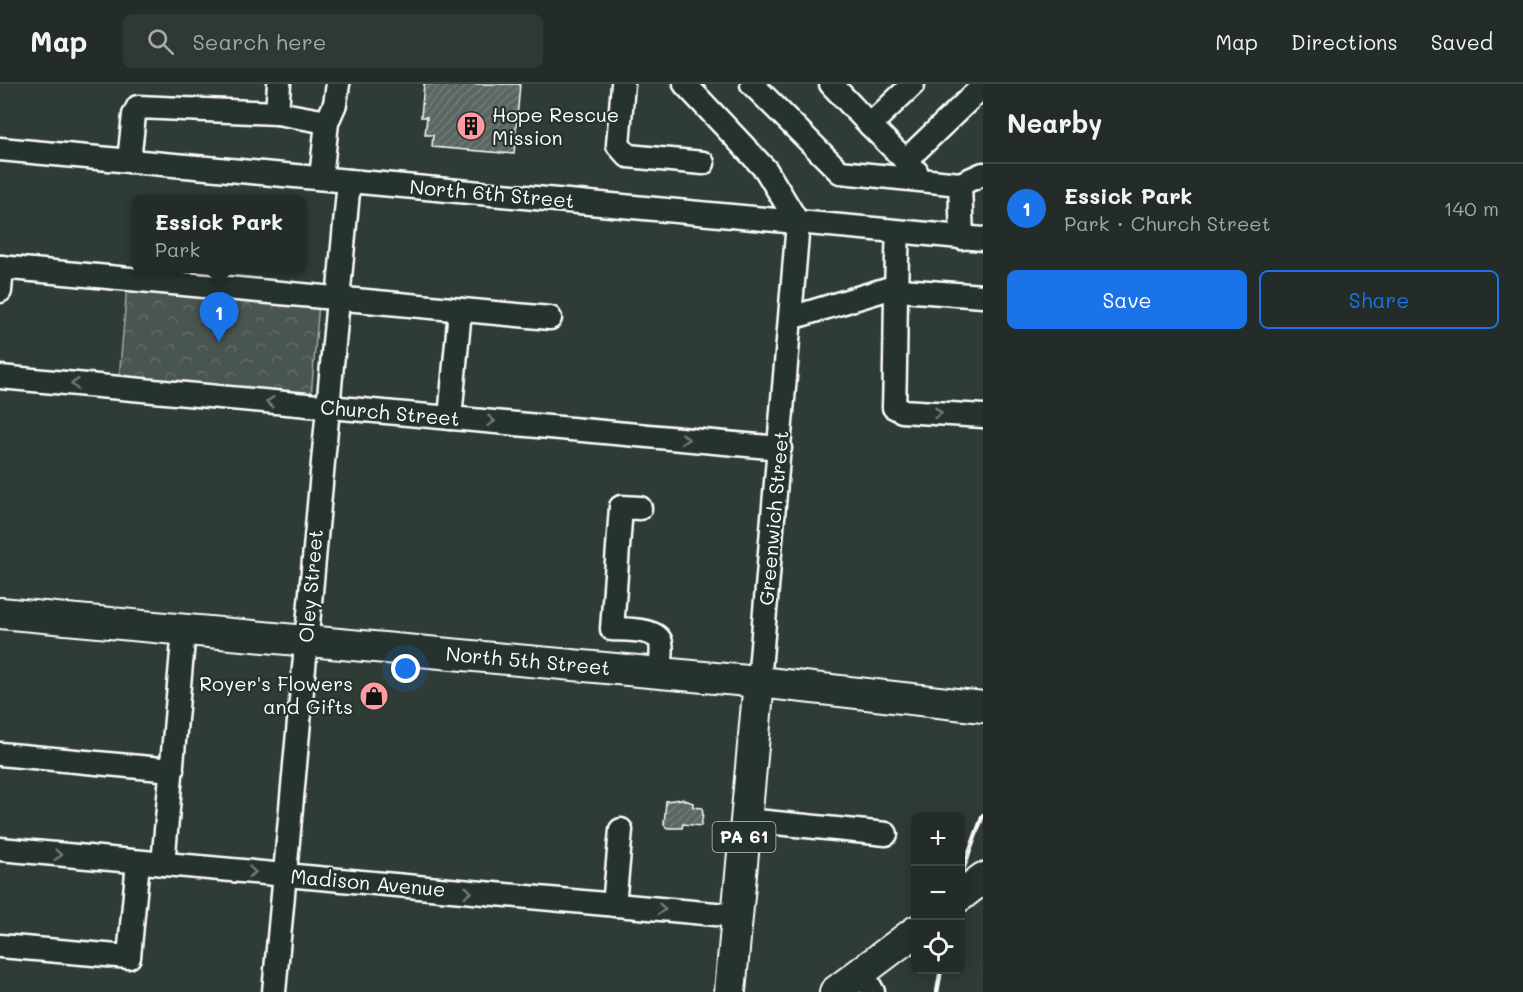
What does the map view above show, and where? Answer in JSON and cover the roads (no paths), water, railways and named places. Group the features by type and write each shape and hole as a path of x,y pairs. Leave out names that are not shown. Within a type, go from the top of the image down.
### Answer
{"main road":[{"name":"North 5th Street","path":"0,613 759,682 983,706"},
{"name":"Greenwich Street","path":"730,992 759,682"},
{"path":"965,892 983,878"},
{"path":"835,992 868,982 911,934"}],"street":[{"path":"277,113 279,84"},
{"path":"321,178 327,122 335,104 338,84"},
{"path":"623,84 618,145 628,156 703,163"},
{"path":"685,84 766,170 798,223"},
{"path":"752,84 840,172 960,184 983,174"},
{"path":"831,84 925,180"},
{"path":"870,125 913,84"},
{"path":"905,160 983,86"},
{"path":"129,160 134,115 138,107 277,113 327,122"},
{"name":"North 6th Street","path":"0,149 972,238"},
{"name":"Oley Street","path":"274,992 349,181"},
{"path":"960,184 972,238"},
{"name":"Greenwich Street","path":"759,682 798,223"},
{"path":"898,232 894,407 902,411 983,416"},
{"path":"0,291 1,267 550,318"},
{"path":"791,318 878,291 895,289 983,296"},
{"path":"450,418 460,310"},
{"name":"Church Street","path":"0,377 780,448"},
{"path":"609,668 621,507 640,508"},
{"path":"612,629 651,632 658,636 662,643 660,673"},
{"path":"163,864 184,630"},
{"path":"0,754 172,770"},
{"path":"746,820 886,834"},
{"path":"614,905 621,830"},
{"name":"Madison Avenue","path":"0,849 737,916"},
{"path":"0,946 129,957 138,862"}],"railway":[{"path":"964,866 983,815"},
{"path":"937,992 940,974"}],"place":[{"name":"Hope Rescue Mission","path":"471,126"},
{"name":"Essick Park","path":"219,342"},
{"name":"Royer's Flowers and Gifts","path":"374,696"}]}
